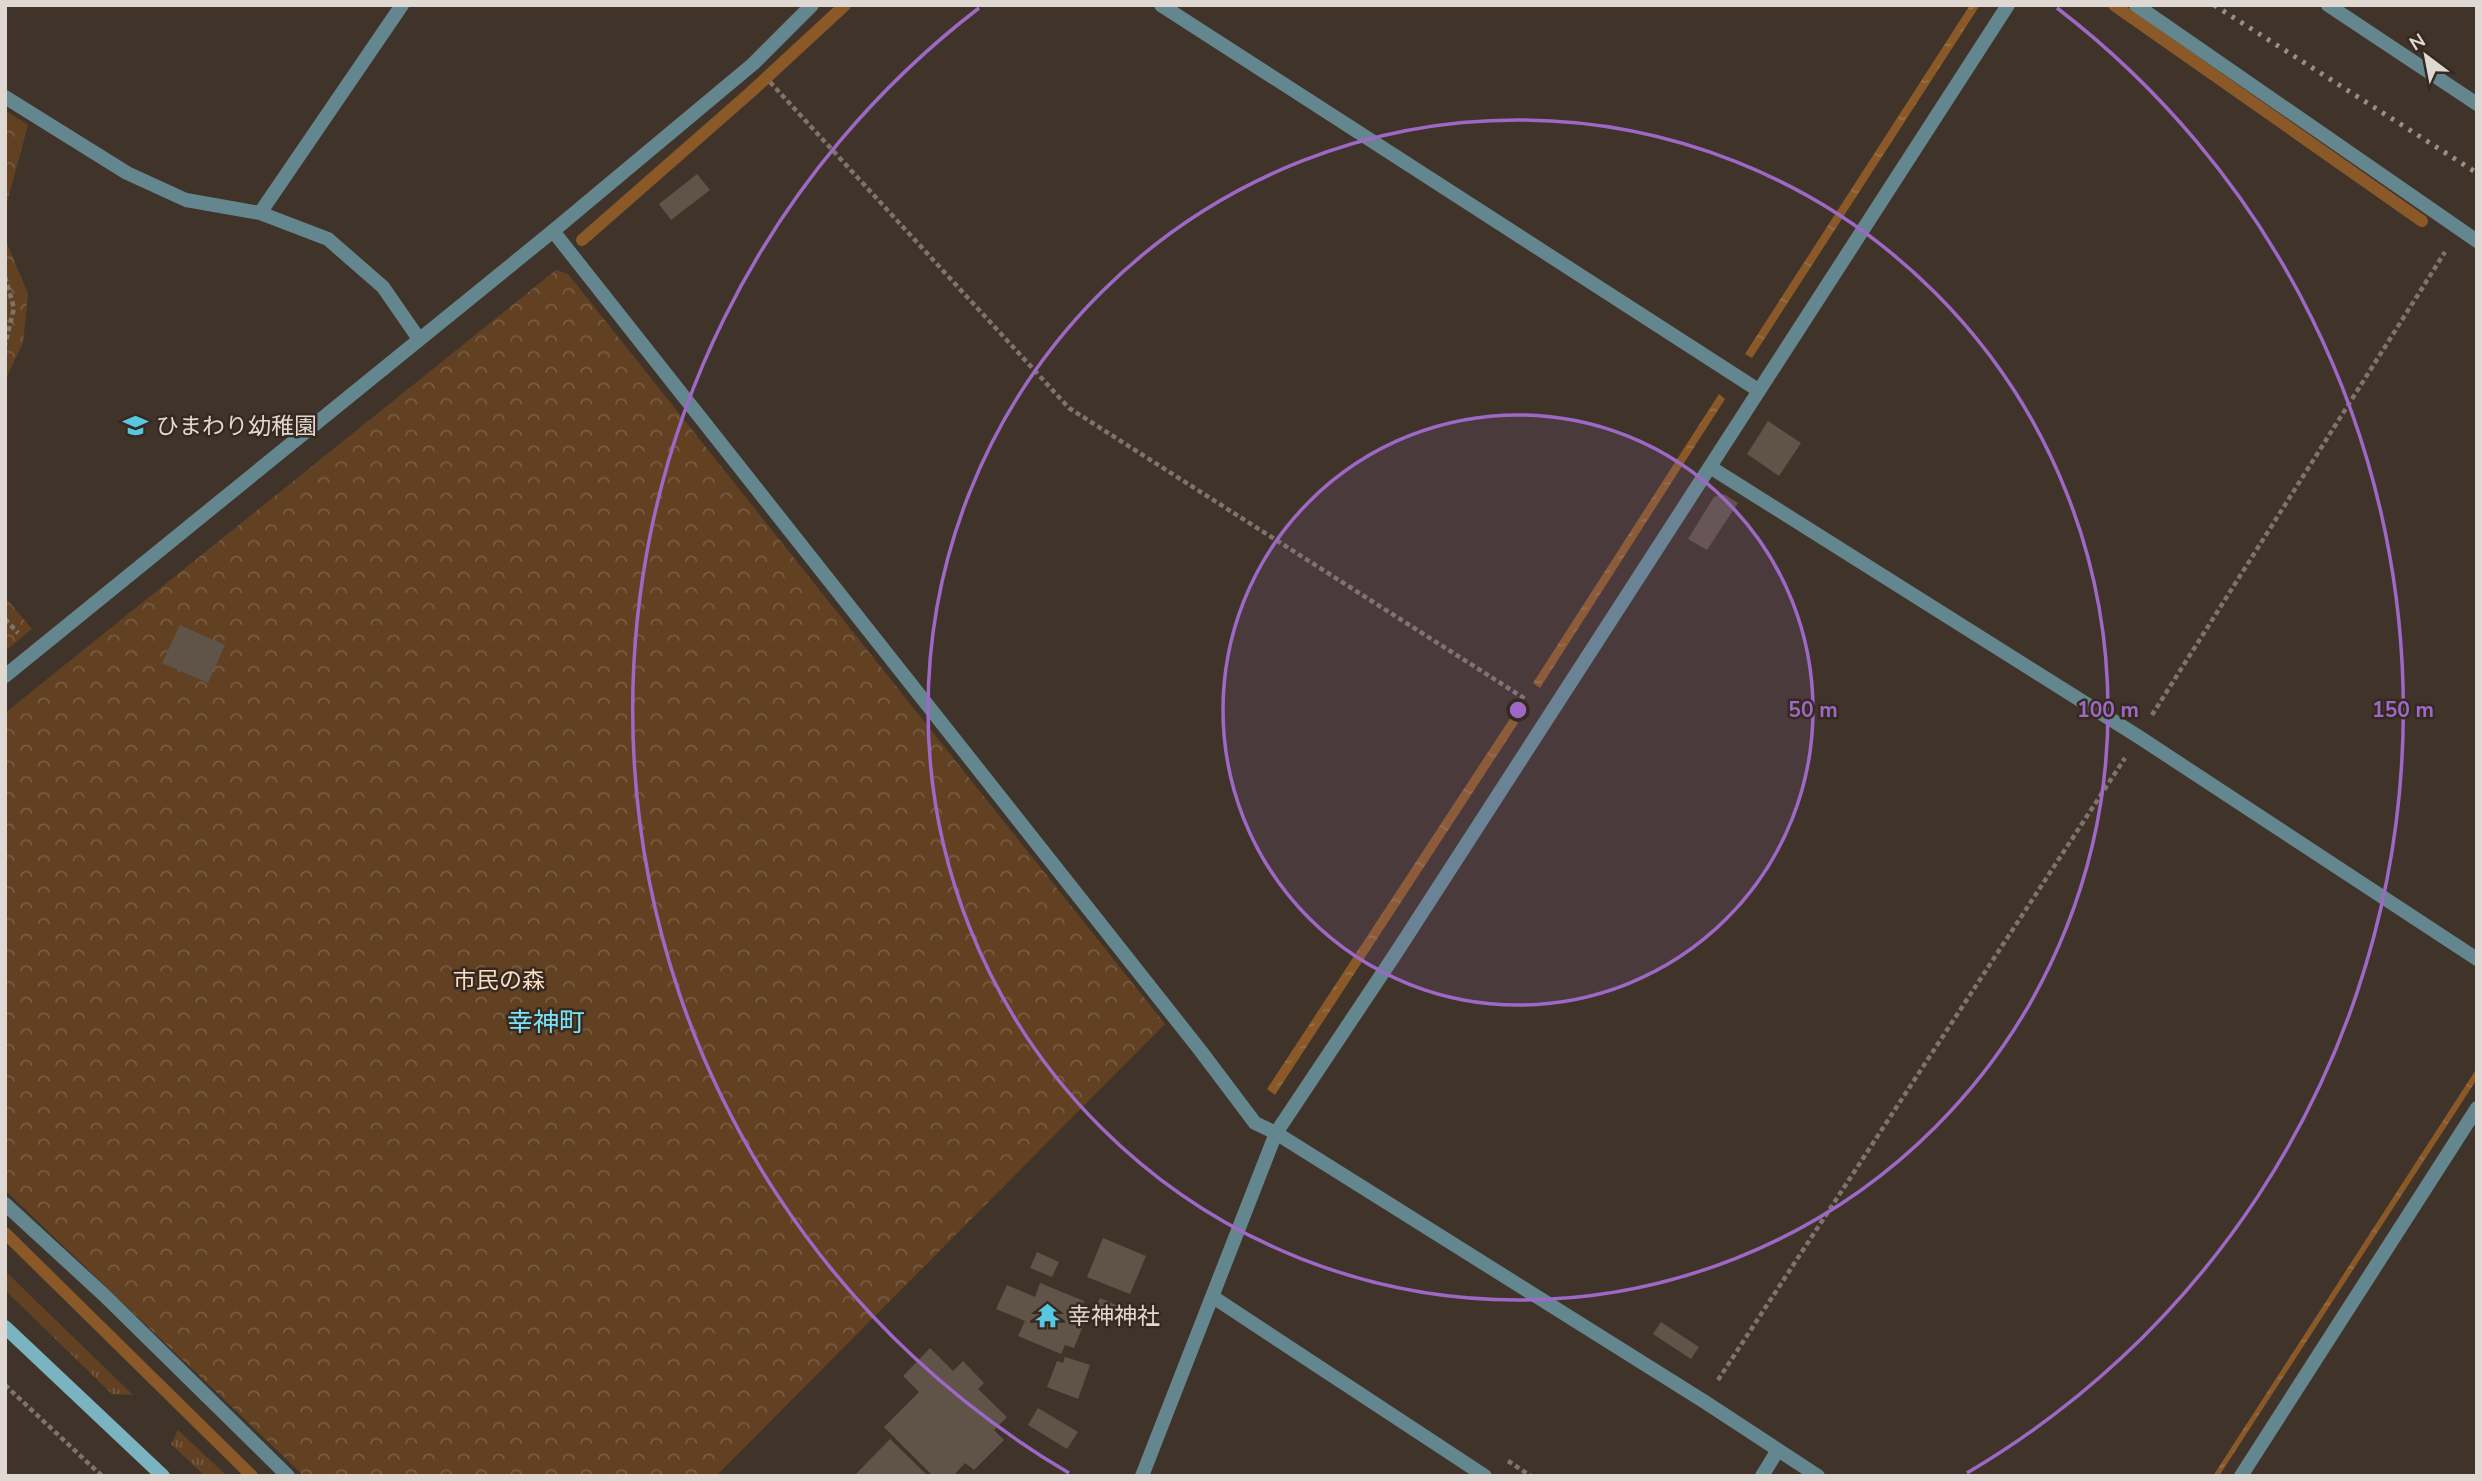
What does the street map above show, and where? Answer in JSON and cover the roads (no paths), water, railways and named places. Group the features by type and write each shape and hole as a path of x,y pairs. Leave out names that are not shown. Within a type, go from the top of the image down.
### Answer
{"main road":[{"path":"5,1327 163,1476"}],"street":[{"path":"260,213 402,5"},
{"path":"5,676 553,231 753,64 812,5"},
{"path":"1161,5 1758,390"},
{"path":"1142,1476 1276,1133 1396,953 2008,5"},
{"path":"2136,5 2477,241"},
{"path":"2328,5 2477,104"},
{"path":"5,97 127,173 186,200 260,213 328,239 383,287 419,339"},
{"path":"553,231 1255,1123 1276,1133 1818,1476"},
{"path":"1710,467 2138,737 2477,959"},
{"path":"2241,1476 2477,1108"},
{"path":"5,1204 104,1295 288,1476"},
{"path":"1213,1297 1466,1471 1485,1476"},
{"path":"1762,1476 1778,1450"}],"water":[{"path":"1970,5 1980,5 1752,358 1745,354"},
{"path":"1719,394 1725,399 1540,688 1533,683"},
{"path":"1511,717 1518,723 1275,1095 1267,1089"},
{"path":"2477,1068 2477,1079 2219,1476 2213,1476"}],"waterway":[{"path":"582,240 752,91 845,5"},
{"path":"2114,5 2422,221"},
{"path":"5,1233 252,1476"}],"railway":[{"path":"2214,5 2477,173"}],"place":[{"name":"ひまわり幼稚園","path":"136,426"},
{"name":"幸神神社","path":"1048,1316"}],"district":[{"name":"幸神町","path":"546,1022"}],"park label":[{"name":"市民の森","path":"499,980"}]}
